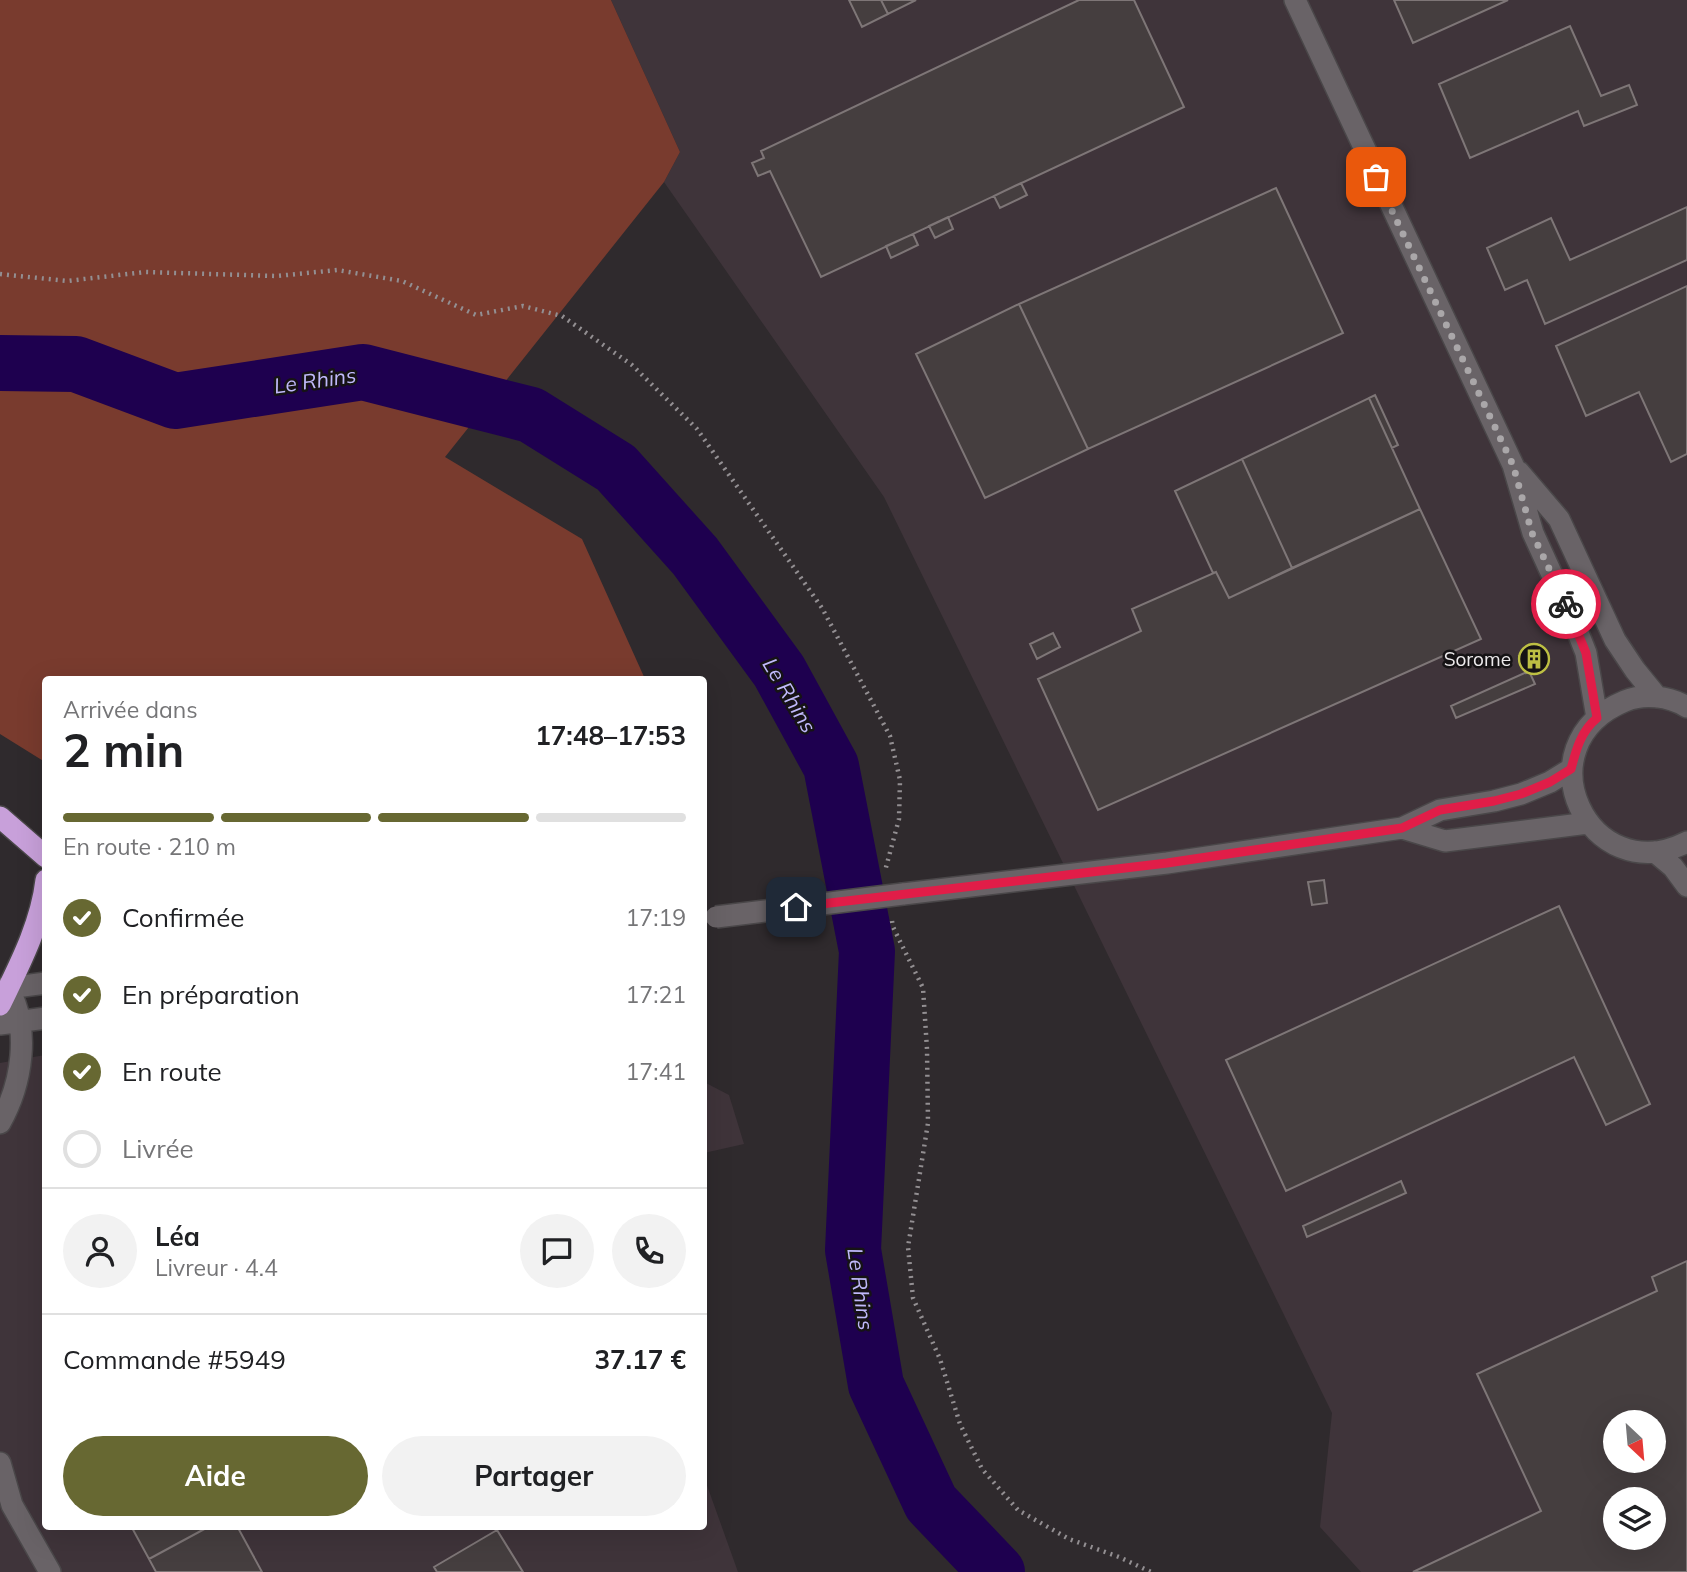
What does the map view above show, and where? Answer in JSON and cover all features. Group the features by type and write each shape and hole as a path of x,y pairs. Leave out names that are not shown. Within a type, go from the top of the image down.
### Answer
{"highway":[{"path":"0,817 42,855"},
{"path":"3,994 29,941 42,900"}],"street":[{"path":"1295,0 1513,465 1532,533 1586,653 1597,718"},
{"path":"1513,465 1559,519 1615,640 1657,697"},
{"path":"1687,707 1657,697 1632,698 1609,708 1590,724 1577,745 1571,769 1572,789 1578,807 1588,823 1605,839 1627,849 1655,852 1674,849 1687,842"},
{"path":"710,918 1167,863 1402,828 1440,810 1521,794 1550,782 1571,769"},
{"path":"1402,828 1444,841 1588,823"},
{"path":"1655,852 1673,867 1687,886"},
{"path":"3,994 42,984"},
{"path":"0,1123 10,1105 20,1066 10,1022 17,1004 3,994"},
{"path":"10,1022 42,1018"},
{"path":"0,1462 12,1505 50,1572"}],"path":[{"path":"0,274 66,281 145,272 277,276 337,270 401,281 476,316 523,306 562,316 632,365 696,429 822,608 890,736 900,780 899,819 884,868 886,880"},
{"path":"891,915 893,928 923,988 927,1049 928,1123 908,1247 913,1298 940,1359 960,1424 982,1469 1018,1510 1069,1539 1151,1572"}],"shaded area":[{"path":"0,0 611,0 680,152 664,182 445,457 582,539 644,676 42,676 42,760 0,734"},
{"path":"611,0 1687,0 1687,1572 1361,1572 1320,1527 1332,1413 884,497 664,182 680,152"},
{"path":"42,1056 42,1530 707,1530 707,1485 738,1572 0,1572 0,1063"},
{"path":"707,1084 729,1095 744,1144 707,1152"}],"building":[{"path":"849,0 881,0 888,14 862,27"},
{"path":"881,0 916,0 888,14"},
{"path":"1079,0 1134,0 1184,107 821,277 770,171 758,176 752,163 764,158 761,151"},
{"path":"1394,0 1508,0 1413,43"},
{"path":"1570,26 1601,96 1629,85 1637,105 1584,126 1578,111 1470,158 1439,84"},
{"path":"1021,183 1027,195 1000,208 994,196"},
{"path":"1276,188 1343,333 1088,449 1019,304"},
{"path":"1687,207 1687,260 1545,324 1527,280 1505,290 1487,248 1551,218 1570,260"},
{"path":"948,217 953,229 935,238 929,226"},
{"path":"913,234 918,245 891,258 886,246"},
{"path":"1687,286 1687,454 1671,462 1639,392 1586,416 1556,346"},
{"path":"1019,304 1088,449 985,498 916,354"},
{"path":"1375,395 1398,445 1392,448 1369,398"},
{"path":"1369,398 1420,509 1292,568 1242,459"},
{"path":"1242,459 1292,568 1229,598 1216,572 1213,573 1175,491"},
{"path":"1420,509 1481,639 1098,810 1038,679 1141,631 1132,609 1216,572 1229,598"},
{"path":"1053,633 1060,647 1037,659 1030,644"},
{"name":"Sorome","path":"1540,645 1548,662 1526,673 1519,656"},
{"path":"1529,671 1535,684 1456,718 1451,706"},
{"path":"1324,880 1327,903 1312,905 1308,882"},
{"path":"1559,906 1650,1104 1606,1125 1574,1057 1286,1191 1226,1060"},
{"path":"1401,1181 1406,1193 1307,1237 1303,1226"},
{"path":"1687,1261 1687,1572 1413,1572 1541,1511 1477,1374 1657,1291 1652,1277"},
{"path":"133,1530 203,1530 149,1559"},
{"path":"203,1530 239,1530 262,1572 156,1572 149,1559"},
{"path":"497,1530 523,1572 437,1572 434,1567"}],"waterway":[{"name":"Le Rhins","path":"0,363 76,364 175,401 363,372 531,415 616,468 695,556 779,671 831,766 867,951 853,1250 876,1385 931,1503 997,1572"}],"way so far":[{"path":"1376,177 1513,465 1532,533 1566,604"}],"place":[{"name":"Sorome","path":"1534,659"}],"route":[{"path":"796,907 1167,863 1402,828 1440,810 1521,794 1550,782 1571,769 1577,745 1597,718 1586,653 1566,604"}]}
